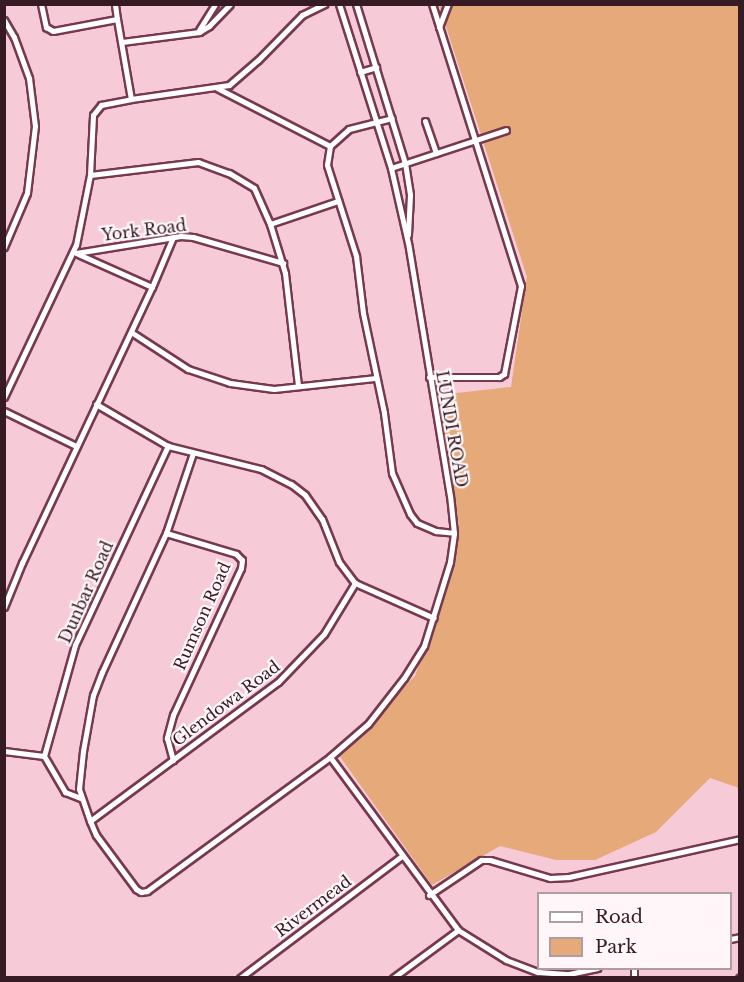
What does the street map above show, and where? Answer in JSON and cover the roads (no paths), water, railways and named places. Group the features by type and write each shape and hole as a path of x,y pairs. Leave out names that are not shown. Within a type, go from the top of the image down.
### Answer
{"street":[{"path":"41,4 46,27 53,31 117,19"},
{"path":"115,4 131,99"},
{"path":"199,32 215,4"},
{"path":"122,42 199,32 209,26 230,4"},
{"path":"4,397 75,252 90,175 95,109 101,105 131,99 217,88 237,80 302,15 325,4"},
{"name":"LUNDI ROAD","path":"81,798 96,835 136,889 147,891 330,757 368,724 399,686 424,646 434,618 446,578 454,533 408,243 391,168 339,4"},
{"name":"LUNDI ROAD","path":"356,4 405,163 410,195 408,243"},
{"path":"429,377 499,377 506,372 521,283 432,4"},
{"path":"439,27 448,4"},
{"path":"4,20 14,37 29,78 36,126 27,193 4,247"},
{"path":"360,72 376,67"},
{"path":"217,88 330,146"},
{"path":"392,118 349,129 330,146 327,165 356,256 363,313 392,474 410,514 422,526 454,533"},
{"path":"425,121 436,153"},
{"path":"391,168 506,130"},
{"path":"90,175 185,162 208,163 254,188 270,224 283,263 298,386"},
{"path":"270,224 338,201"},
{"path":"4,607 173,237"},
{"name":"York Road","path":"75,252 173,237 193,237 283,263"},
{"path":"75,252 152,287"},
{"path":"131,332 189,369 207,377 254,388 376,378"},
{"path":"4,378 12,382"},
{"path":"96,404 168,446 268,472 305,495 322,519 339,562 355,583 434,618"},
{"path":"4,411 76,446"},
{"name":"Dunbar Road","path":"44,756 75,645 168,446"},
{"path":"4,751 44,756 65,792 81,798 79,781 82,751 93,695 117,634 166,533 193,453"},
{"name":"Rumson Road","path":"166,533 236,554 242,560 242,568 173,716 167,738 173,760"},
{"name":"Glendowa Road","path":"90,821 257,699 290,671 324,634 355,583"},
{"path":"330,757 429,895 458,930 506,960 538,975 569,974 591,970"},
{"path":"429,895 481,860 490,860 550,878 560,878 740,839"},
{"name":"Rivermead","path":"240,978 402,856"},
{"path":"393,978 458,930"}]}
